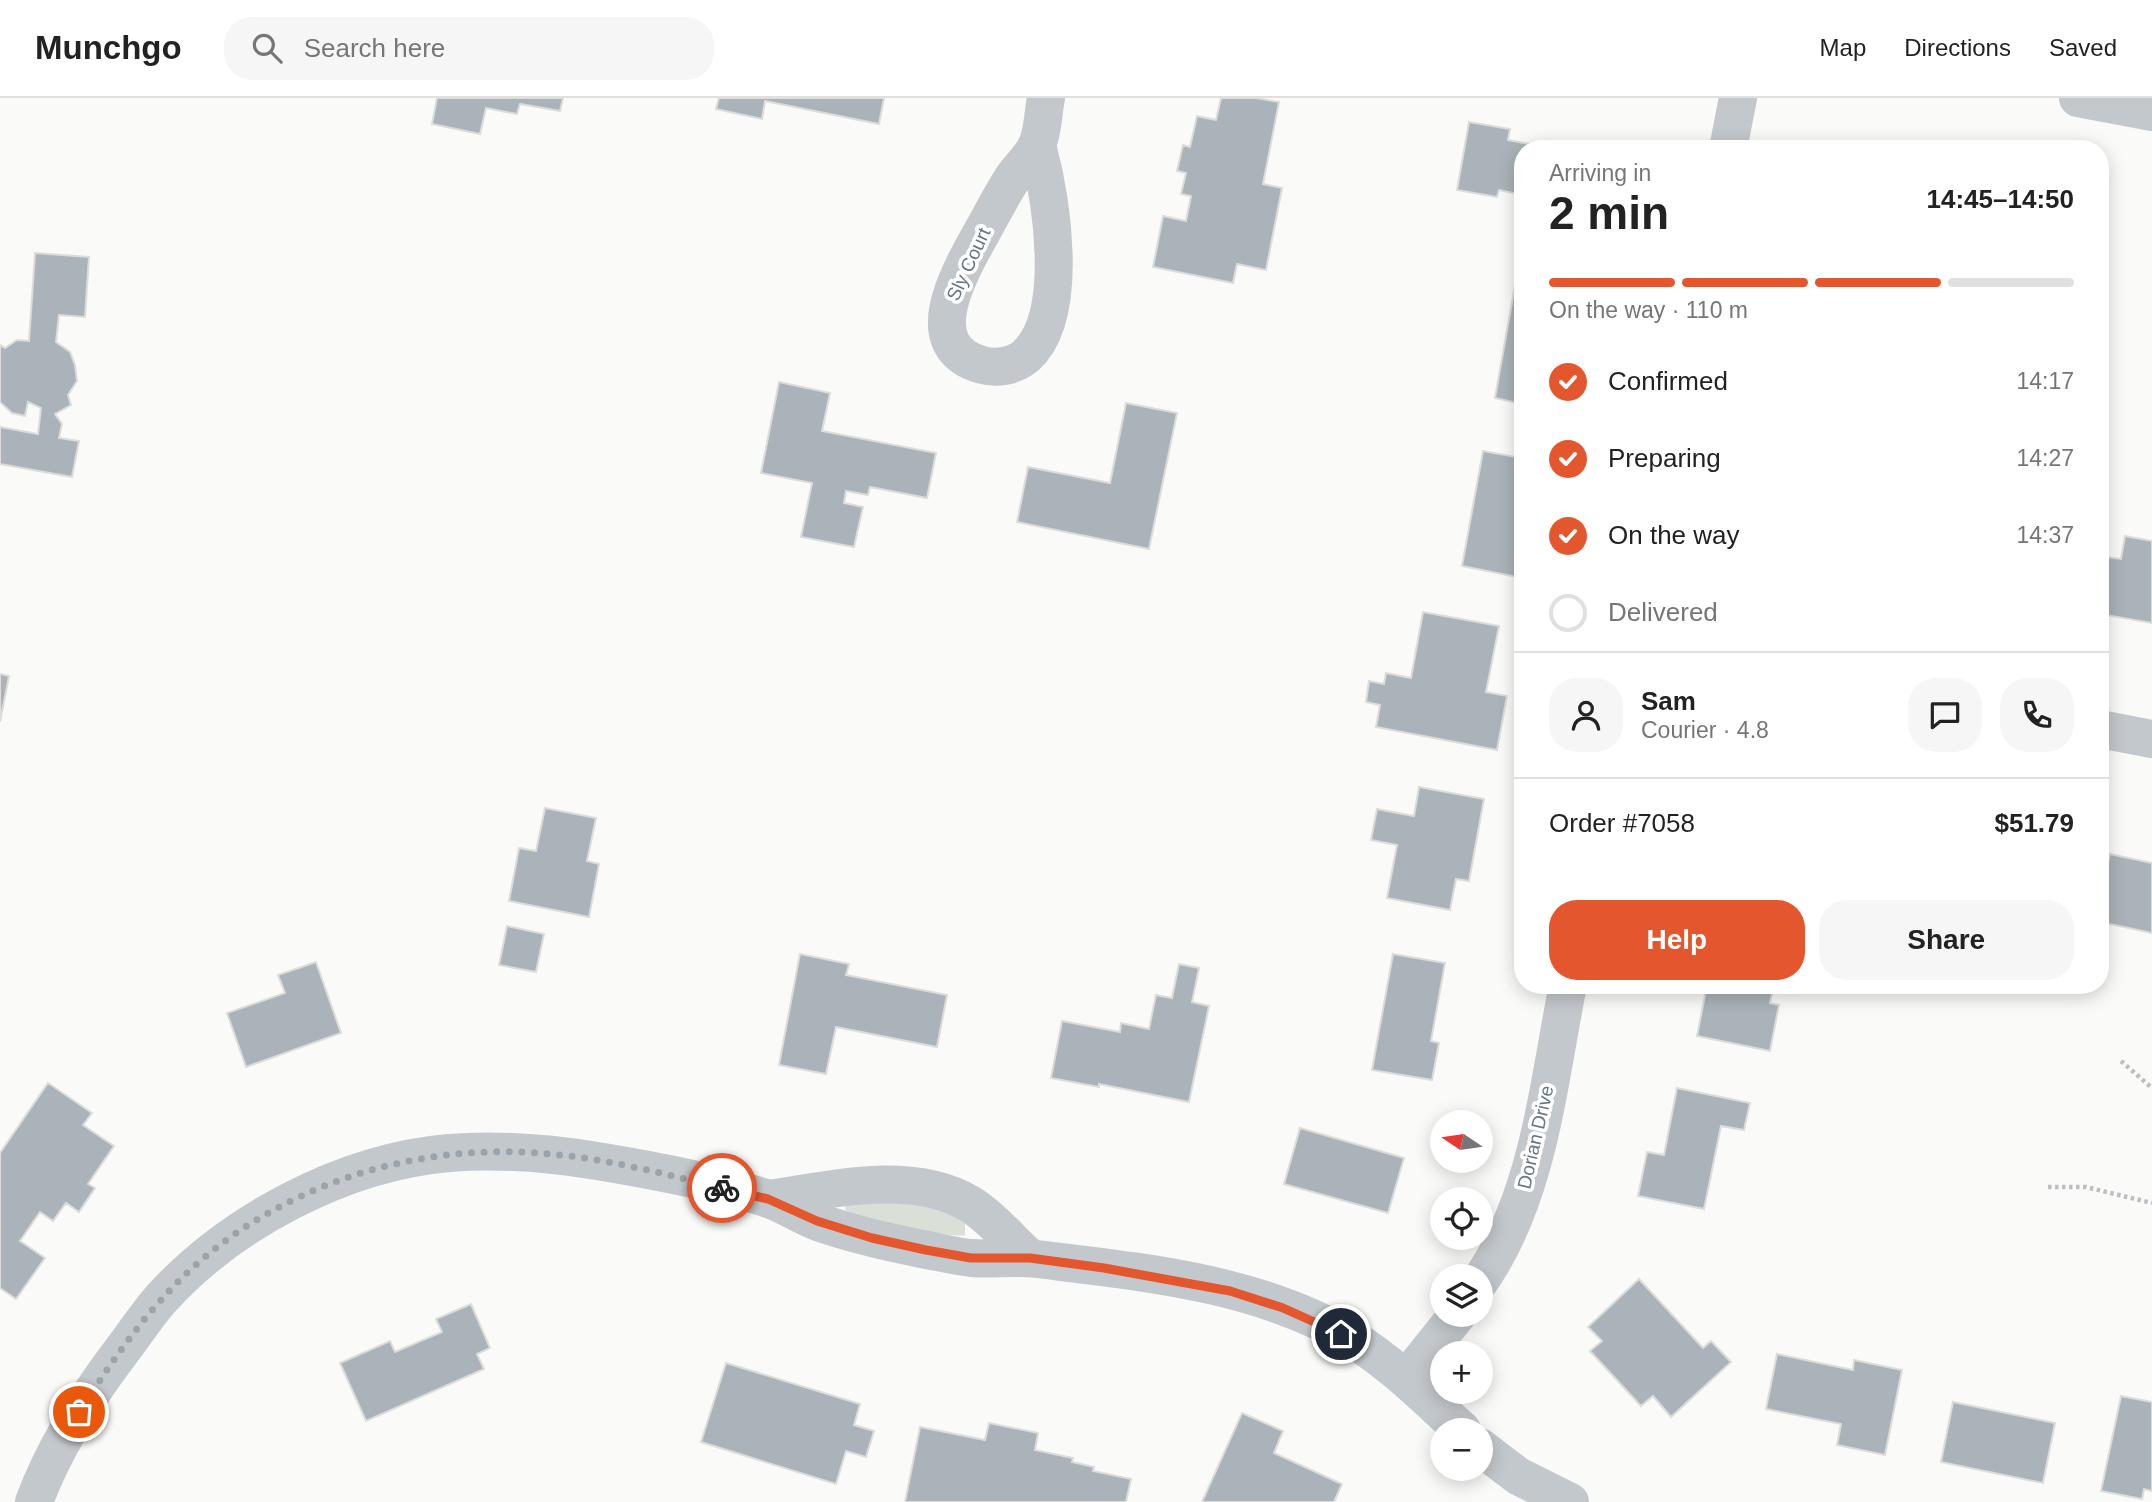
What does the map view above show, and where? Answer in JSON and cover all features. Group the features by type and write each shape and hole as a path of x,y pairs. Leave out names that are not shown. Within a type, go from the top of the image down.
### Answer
{"street":[{"name":"Sly Court","path":"1037,145 1011,180 967,260 948,308 950,341 964,357 986,366 1002,367 1020,361 1035,348 1046,321 1053,281 1052,234 1048,187 1037,145 1046,98"},
{"path":"1730,140 1738,98"},
{"path":"2078,98 2152,112"},
{"path":"2109,731 2152,739"},
{"name":"Dorian Drive","path":"1490,1264 1501,1246 1525,1184 1536,1146 1565,994"},
{"path":"34,1502 68,1430 103,1376 161,1299 208,1256 259,1220 317,1189 397,1162 447,1153 504,1152 598,1161 768,1199 817,1221 872,1238 971,1258 1030,1258 1181,1280 1268,1302 1346,1336 1406,1379 1449,1418"},
{"path":"768,1199 853,1186 925,1188 972,1205 1030,1258"},
{"path":"1406,1379 1448,1327"},
{"path":"1493,1457 1518,1476 1570,1502"}],"path":[{"path":"2121,1061 2152,1088"},
{"path":"2048,1188 2086,1187 2152,1203"}],"shaded area":[{"path":"903,1198 965,1219 965,1235 904,1227 845,1210 846,1205"}],"building":[{"path":"437,98 563,98 560,111 520,104 517,114 486,108 480,134 432,124"},
{"path":"719,98 884,98 879,124 765,101 762,119 716,109"},
{"path":"1221,98 1256,98 1279,102 1263,184 1282,188 1266,270 1237,264 1233,283 1153,267 1163,216 1186,221 1191,196 1181,194 1186,173 1177,171 1183,145 1190,147 1197,116 1216,120"},
{"path":"1469,122 1510,129 1508,140 1514,141 1514,193 1499,190 1497,197 1457,190"},
{"path":"35,253 89,257 85,317 59,315 56,342 70,352 77,381 68,395 71,405 55,414 62,424 59,438 79,441 72,477 0,464 0,427 38,434 41,408 28,402 25,416 12,413 0,402 0,345 5,348 17,340 29,341"},
{"path":"1514,291 1514,402 1495,398"},
{"path":"779,382 830,393 822,431 936,453 927,498 870,487 868,495 846,491 844,503 863,507 854,547 801,537 812,483 761,473"},
{"path":"1126,403 1177,413 1149,549 1017,522 1028,467 1110,483"},
{"path":"1483,451 1514,457 1514,576 1462,566"},
{"path":"2125,536 2152,541 2152,623 2109,616 2109,557 2121,559"},
{"path":"1423,612 1499,626 1486,692 1507,696 1497,750 1376,727 1380,705 1366,702 1369,681 1384,684 1386,673 1411,678"},
{"path":"0,674 9,676 0,722"},
{"path":"1419,787 1484,799 1469,881 1456,879 1450,910 1387,898 1397,845 1371,840 1377,809 1414,816"},
{"path":"545,808 596,818 587,861 599,864 589,917 509,901 519,848 536,851"},
{"path":"2110,854 2152,863 2152,933 2109,924"},
{"path":"507,926 544,934 536,972 499,965"},
{"path":"800,954 849,964 846,975 947,995 937,1047 836,1027 826,1074 779,1065"},
{"path":"1393,954 1445,963 1431,1041 1439,1043 1432,1080 1372,1070"},
{"path":"316,962 341,1033 246,1067 227,1013 285,993 278,975"},
{"path":"1179,964 1199,968 1192,1002 1209,1006 1189,1102 1099,1084 1099,1087 1051,1078 1062,1021 1120,1032 1121,1023 1149,1029 1156,995 1172,998"},
{"path":"1705,994 1772,994 1770,1003 1779,1005 1770,1051 1697,1036"},
{"path":"48,1083 92,1113 83,1125 114,1146 88,1184 95,1188 79,1212 66,1203 53,1221 40,1212 20,1241 45,1258 16,1299 0,1288 0,1153"},
{"path":"1677,1088 1750,1103 1744,1130 1721,1126 1704,1209 1638,1196 1647,1152 1664,1155"},
{"path":"1300,1128 1404,1158 1388,1213 1284,1184"},
{"path":"1639,1279 1703,1348 1711,1341 1731,1362 1671,1417 1653,1396 1641,1406 1590,1351 1602,1341 1588,1327"},
{"path":"471,1304 490,1348 477,1354 484,1369 366,1421 340,1363 390,1341 395,1352 442,1332 436,1319"},
{"path":"1777,1354 1853,1370 1854,1360 1902,1370 1885,1455 1837,1445 1841,1424 1766,1409"},
{"path":"726,1363 860,1404 854,1425 874,1431 866,1457 846,1451 836,1484 701,1442"},
{"path":"2121,1396 2152,1402 2152,1491 2144,1489 2142,1499 2101,1491"},
{"path":"1953,1402 2055,1423 2043,1483 1941,1462"},
{"path":"1242,1413 1283,1431 1274,1453 1342,1484 1334,1502 1202,1502"},
{"path":"989,1423 1038,1433 1035,1450 1073,1458 1072,1462 1094,1467 1093,1471 1131,1479 1126,1502 905,1502 920,1427 985,1440"}],"way so far":[{"path":"79,1412 161,1299 208,1256 259,1220 317,1189 355,1174 397,1162 447,1153 504,1152 550,1154 598,1161 722,1188"}],"route":[{"path":"722,1188 768,1199 817,1221 872,1238 926,1250 971,1258 1030,1258 1181,1280 1230,1291 1268,1302 1341,1334"}]}
